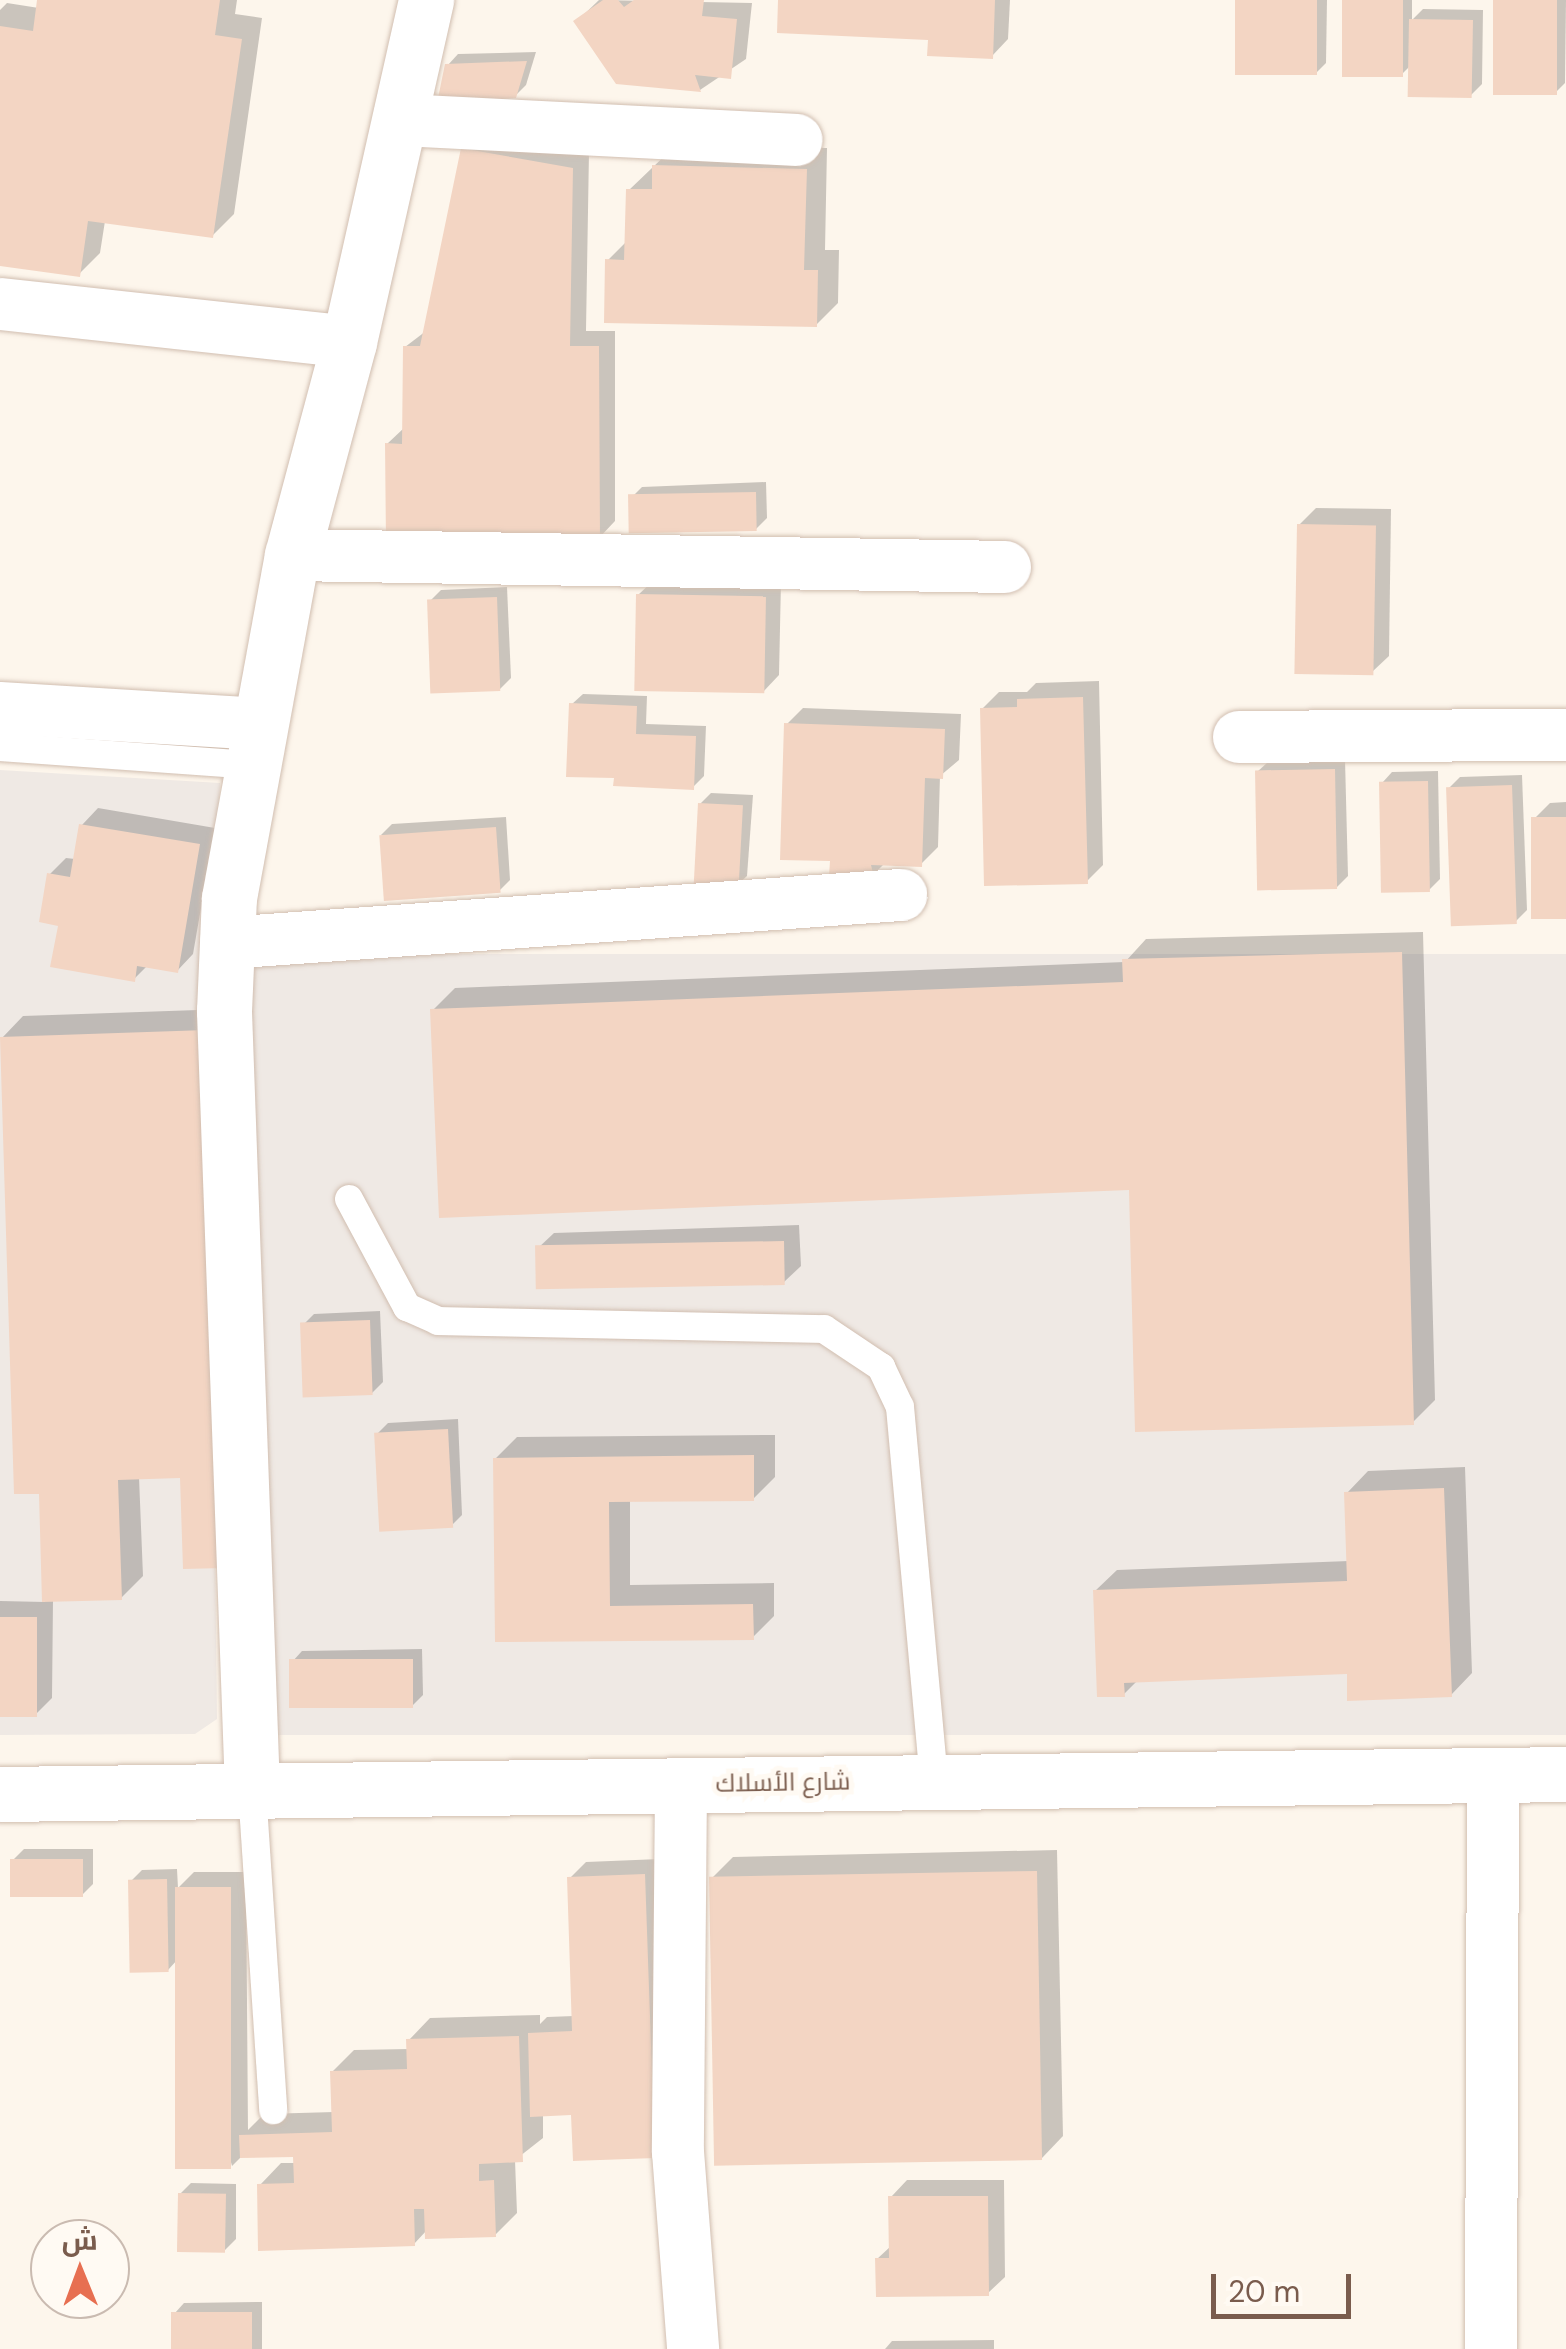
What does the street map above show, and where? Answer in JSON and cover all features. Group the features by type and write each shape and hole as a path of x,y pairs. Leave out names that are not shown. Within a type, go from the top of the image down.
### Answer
{"street":[{"path":"252,1790 226,942 292,555 349,342 426,0"},
{"path":"402,120 796,140"},
{"path":"0,304 349,342"},
{"path":"292,555 1005,567"},
{"path":"0,708 257,744"},
{"path":"1239,737 1566,735"},
{"path":"226,942 900,895"},
{"name":"شارع الأسلاك","path":"0,1794 1566,1774"},
{"path":"1491,2349 1492,1775"},
{"path":"681,1784 678,2152 693,2349"}],"lane":[{"path":"0,747 257,744"},
{"path":"349,1199 407,1308 438,1321 824,1329 882,1367 900,1406 934,1782"},
{"path":"252,1790 273,2110"}],"shaded area":[{"path":"0,770 220,783 209,1003 217,1719 195,1734 0,1735"},
{"path":"247,954 1566,954 1566,1735 247,1735"}],"building":[{"path":"37,0 220,0 215,35 242,39 213,238 88,221 80,277 0,266 0,26 33,31"},
{"path":"603,0 618,0 624,7 634,0 704,0 702,16 737,19 731,79 695,75 701,92 616,84 573,21"},
{"path":"778,0 995,0 993,59 927,56 928,40 777,33"},
{"path":"1235,0 1317,0 1317,75 1235,75"},
{"path":"1342,0 1403,0 1403,77 1342,77"},
{"path":"1493,0 1557,0 1557,95 1493,95"},
{"path":"1409,19 1473,20 1472,98 1408,97"},
{"path":"527,61 516,98 437,103 445,64"},
{"path":"461,148 573,168 570,346 599,346 600,540 386,543 385,443 402,444 403,346 420,346"},
{"path":"652,165 807,169 804,270 818,270 817,327 604,323 605,259 624,260 626,189 652,189"},
{"path":"756,492 757,531 629,533 628,494"},
{"path":"1297,524 1376,525 1373,675 1294,674"},
{"path":"636,594 766,596 764,693 634,691"},
{"path":"497,597 500,691 430,693 427,599"},
{"path":"1083,697 1088,884 984,886 980,708 1017,707 1017,699"},
{"path":"569,703 637,706 636,734 696,736 694,790 613,786 614,778 566,777"},
{"path":"784,723 945,729 943,779 925,778 922,867 871,865 874,877 829,876 830,861 780,860"},
{"path":"1335,769 1337,889 1257,890 1255,770"},
{"path":"1428,781 1430,892 1381,893 1379,782"},
{"path":"1512,785 1517,924 1451,926 1446,787"},
{"path":"698,803 743,805 739,889 694,887"},
{"path":"1531,817 1566,817 1566,919 1531,919"},
{"path":"79,824 200,844 178,973 137,966 135,982 50,967 58,926 39,922 47,873 70,877"},
{"path":"496,827 501,893 384,901 379,835"},
{"path":"1402,952 1414,1425 1135,1432 1129,1190 439,1218 430,1009 1123,982 1122,959"},
{"path":"206,1030 224,1568 183,1569 180,1478 118,1480 122,1600 42,1602 39,1494 14,1494 0,1037"},
{"path":"784,1241 785,1285 536,1289 535,1245"},
{"path":"370,1320 373,1395 303,1397 300,1322"},
{"path":"448,1429 453,1528 379,1532 374,1433"},
{"path":"754,1455 754,1501 609,1502 610,1606 753,1604 754,1640 495,1642 493,1458"},
{"path":"1444,1488 1452,1697 1347,1701 1347,1674 1124,1683 1125,1697 1097,1697 1093,1590 1347,1581 1344,1492"},
{"path":"0,1617 37,1617 37,1717 0,1717"},
{"path":"289,1659 413,1659 413,1708 289,1708"},
{"path":"10,1859 83,1859 83,1897 10,1897"},
{"path":"1037,1871 1042,2160 714,2166 709,1877"},
{"path":"645,1874 655,2158 573,2161 571,2115 530,2117 528,2033 572,2031 567,1877"},
{"path":"167,1879 169,1972 130,1973 128,1880"},
{"path":"175,1887 231,1887 231,2169 175,2169"},
{"path":"519,2036 523,2162 479,2164 479,2181 494,2180 496,2237 425,2239 424,2209 414,2209 415,2246 258,2251 257,2184 294,2183 293,2157 240,2158 239,2135 332,2132 330,2071 407,2069 406,2039"},
{"path":"178,2193 226,2194 225,2253 177,2252"},
{"path":"888,2196 988,2196 989,2296 876,2297 875,2258 889,2258"},
{"path":"171,2312 252,2312 252,2349 171,2349"}]}
